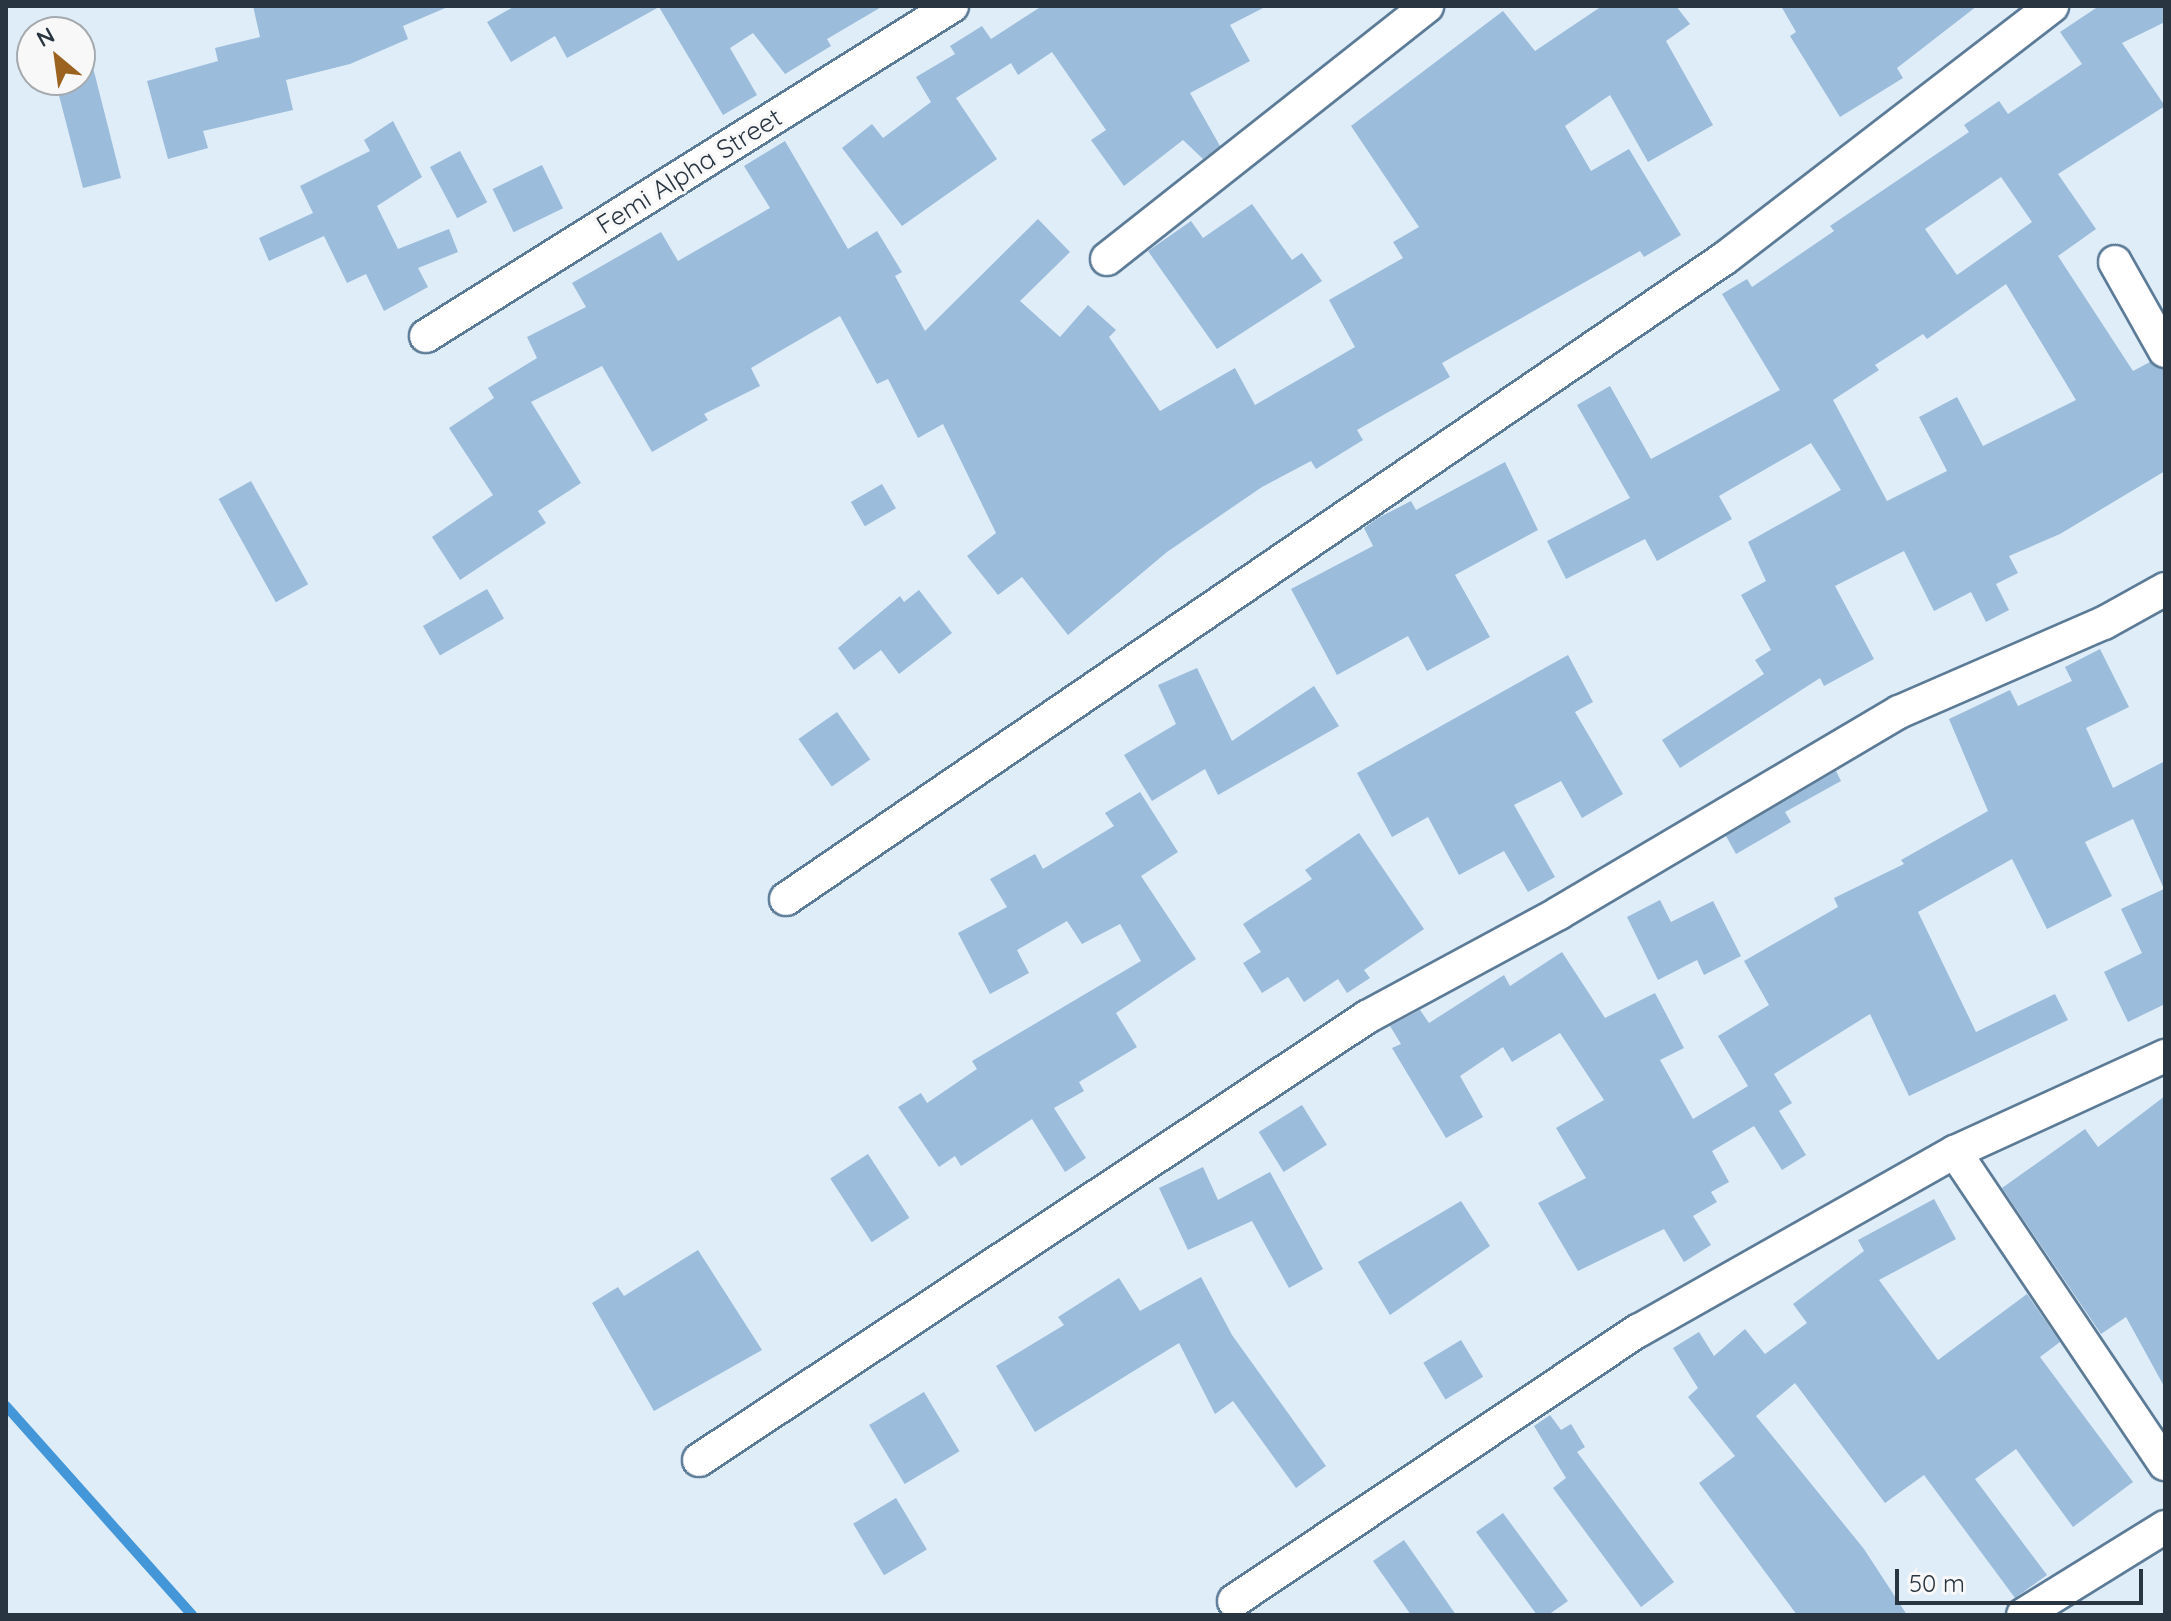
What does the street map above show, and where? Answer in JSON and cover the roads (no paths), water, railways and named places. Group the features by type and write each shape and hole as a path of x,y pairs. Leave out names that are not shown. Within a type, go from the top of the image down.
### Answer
{"street":[{"name":"Femi Alpha Street","path":"426,336 952,6"},
{"path":"1107,259 1427,6"},
{"path":"786,899 1725,258 2052,6"},
{"path":"2115,262 2165,351"},
{"path":"699,1460 1367,1017 1559,913 1899,712 2104,623 2165,589"},
{"path":"1234,1601 1638,1331 1955,1152 2165,1056"},
{"path":"1955,1152 2165,1464"},
{"path":"2023,1615 2165,1527"}],"waterway":[{"path":"6,1406 192,1615"}]}
